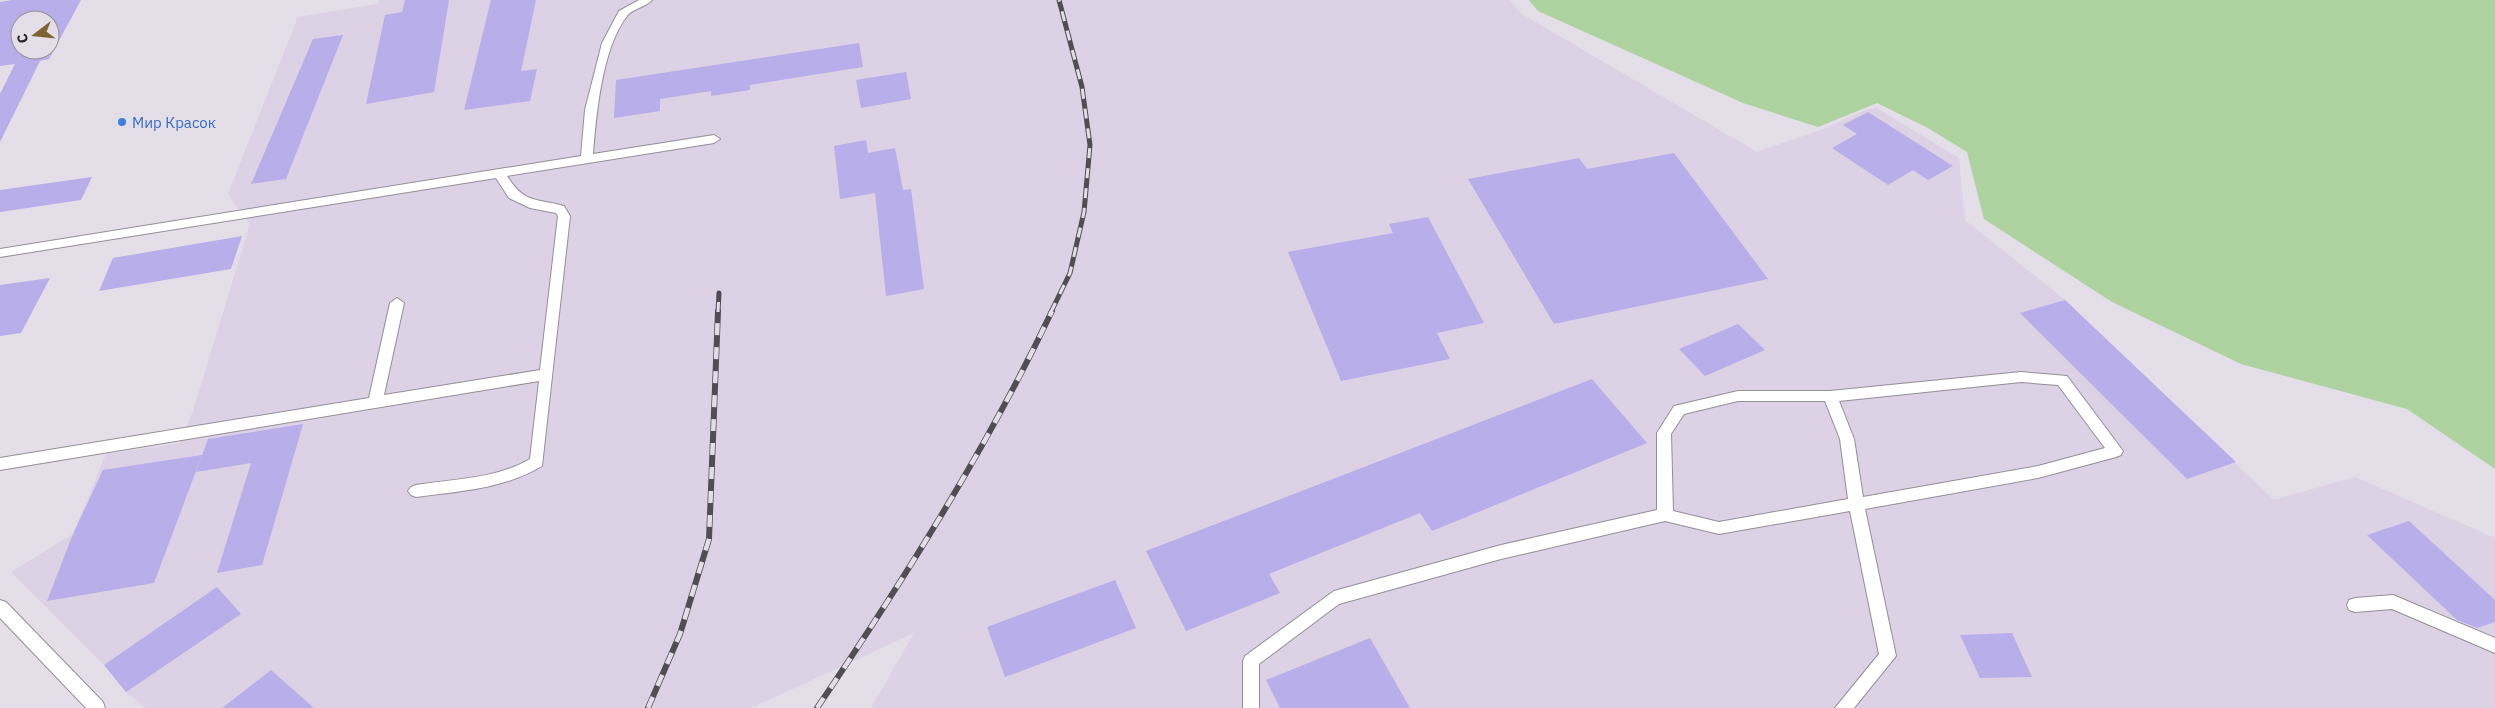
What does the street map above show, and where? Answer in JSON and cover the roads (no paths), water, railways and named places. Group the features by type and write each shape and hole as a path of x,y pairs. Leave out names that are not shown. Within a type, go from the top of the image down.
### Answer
{"lane":[{"path":"587,159 591,110 607,43 623,13 646,0"},
{"path":"0,253 714,139"},
{"path":"416,491 509,476 525,471 537,462 564,216 560,209 534,204 513,195 499,173"},
{"path":"375,402 397,303"},
{"path":"0,464 546,374"},
{"path":"1251,708 1251,661 1334,598 1501,552 1664,515 1719,528 2038,472 2116,451 2062,380 2021,377 1830,396 1738,396 1679,410 1664,433 1664,515"},
{"path":"1830,396 1847,439 1856,504 1888,656 1843,708"},
{"path":"2355,605 2393,602 2495,646"},
{"path":"0,607 97,708"}],"railway":[{"path":"1051,312 1070,273 1084,212 1090,145 1082,87 1059,0"},
{"path":"718,312 719,293"},
{"path":"648,708 680,634 709,539 718,311"},
{"path":"817,708 881,612 942,514 1000,414 1052,311"}],"place":[{"name":"Мир Красок","path":"122,122"}]}
